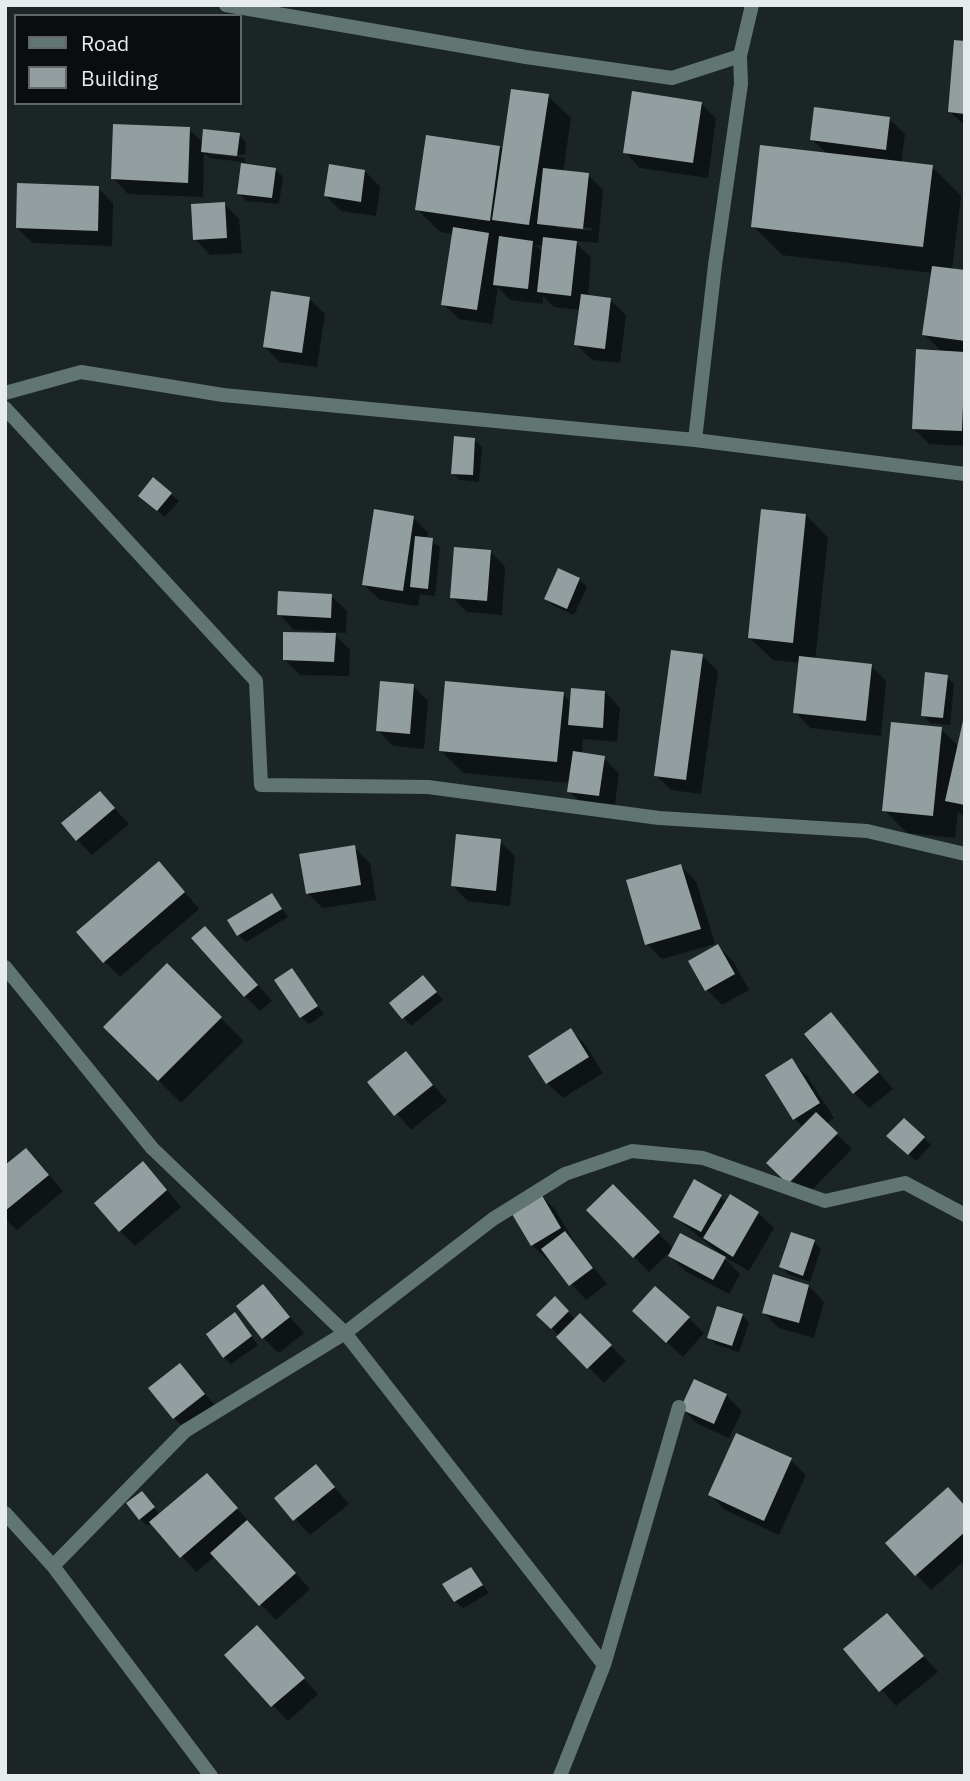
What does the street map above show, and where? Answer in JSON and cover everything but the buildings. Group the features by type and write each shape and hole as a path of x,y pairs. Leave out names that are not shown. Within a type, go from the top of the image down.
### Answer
{"street":[{"path":"226,5 526,57 672,78 740,56"},
{"path":"695,440 715,265 741,84 740,56 752,5"},
{"path":"5,393 80,372 223,395 695,440 965,474"},
{"path":"5,408 256,681 261,785 428,788 659,818 867,831 965,854"},
{"path":"5,967 152,1148 345,1332 604,1665"},
{"path":"53,1566 185,1431 345,1332 503,1212 565,1174 632,1151 703,1158 825,1201 905,1183 965,1215"},
{"path":"560,1776 604,1665 679,1407"},
{"path":"5,1513 53,1566 211,1776"}]}
